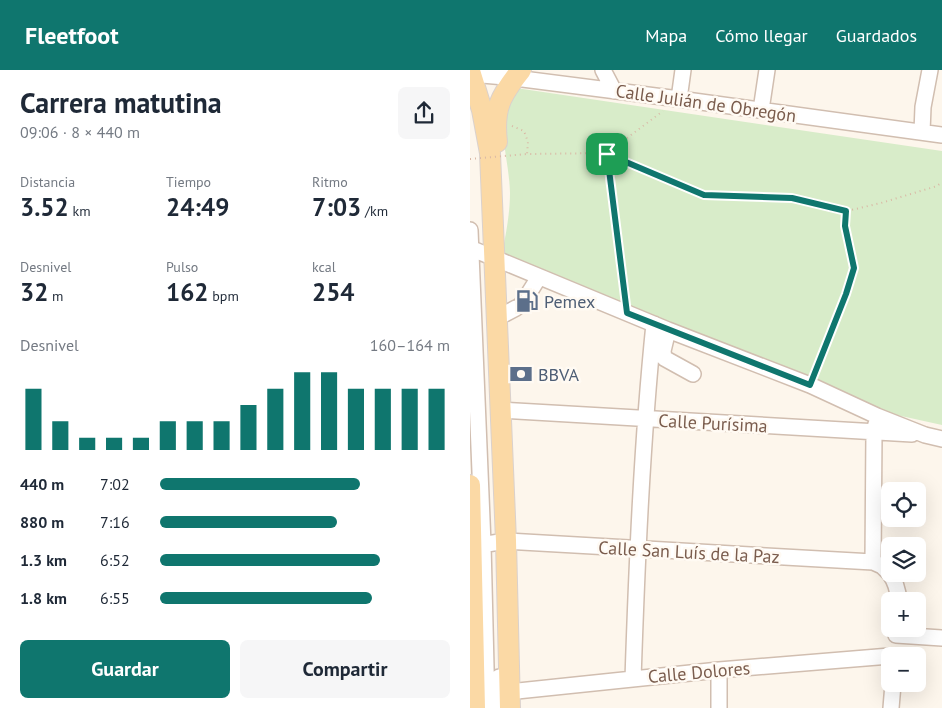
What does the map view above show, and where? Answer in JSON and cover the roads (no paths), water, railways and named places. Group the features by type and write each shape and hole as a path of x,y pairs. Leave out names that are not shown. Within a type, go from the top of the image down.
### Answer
{"main road":[{"path":"470,73 482,110 490,153 491,256 497,318 500,410 486,544 471,628 490,699"},
{"path":"491,256 502,222 496,120 512,73"},
{"path":"470,485 486,544 490,699"}],"street":[{"path":"603,70 614,91"},
{"path":"679,99 683,70"},
{"path":"761,110 767,70"},
{"path":"922,132 923,107 930,70"},
{"name":"Calle Julián de Obregón","path":"470,73 512,73 614,91 942,135"},
{"path":"470,100 482,165 491,256 486,544"},
{"path":"470,230 486,544"},
{"path":"471,249 668,330 810,385 877,416 925,435 942,439"},
{"path":"529,293 539,277"},
{"path":"497,318 516,308"},
{"path":"633,679 644,419 654,324"},
{"path":"668,330 663,351 664,358 693,374"},
{"name":"Calle Purísima","path":"500,410 925,435"},
{"path":"877,416 874,432 873,562 881,566"},
{"name":"Calle San Luís de la Paz","path":"486,544 637,549 873,562"},
{"path":"926,636 942,638"},
{"name":"Calle Dolores","path":"490,699 633,679 881,657"},
{"path":"719,670 719,708"},
{"path":"891,708 892,692"}],"tunnel":[{"path":"516,308 529,293"}],"place":[{"name":"Pemex","path":"527,301"},
{"name":"BBVA","path":"521,374"}]}
